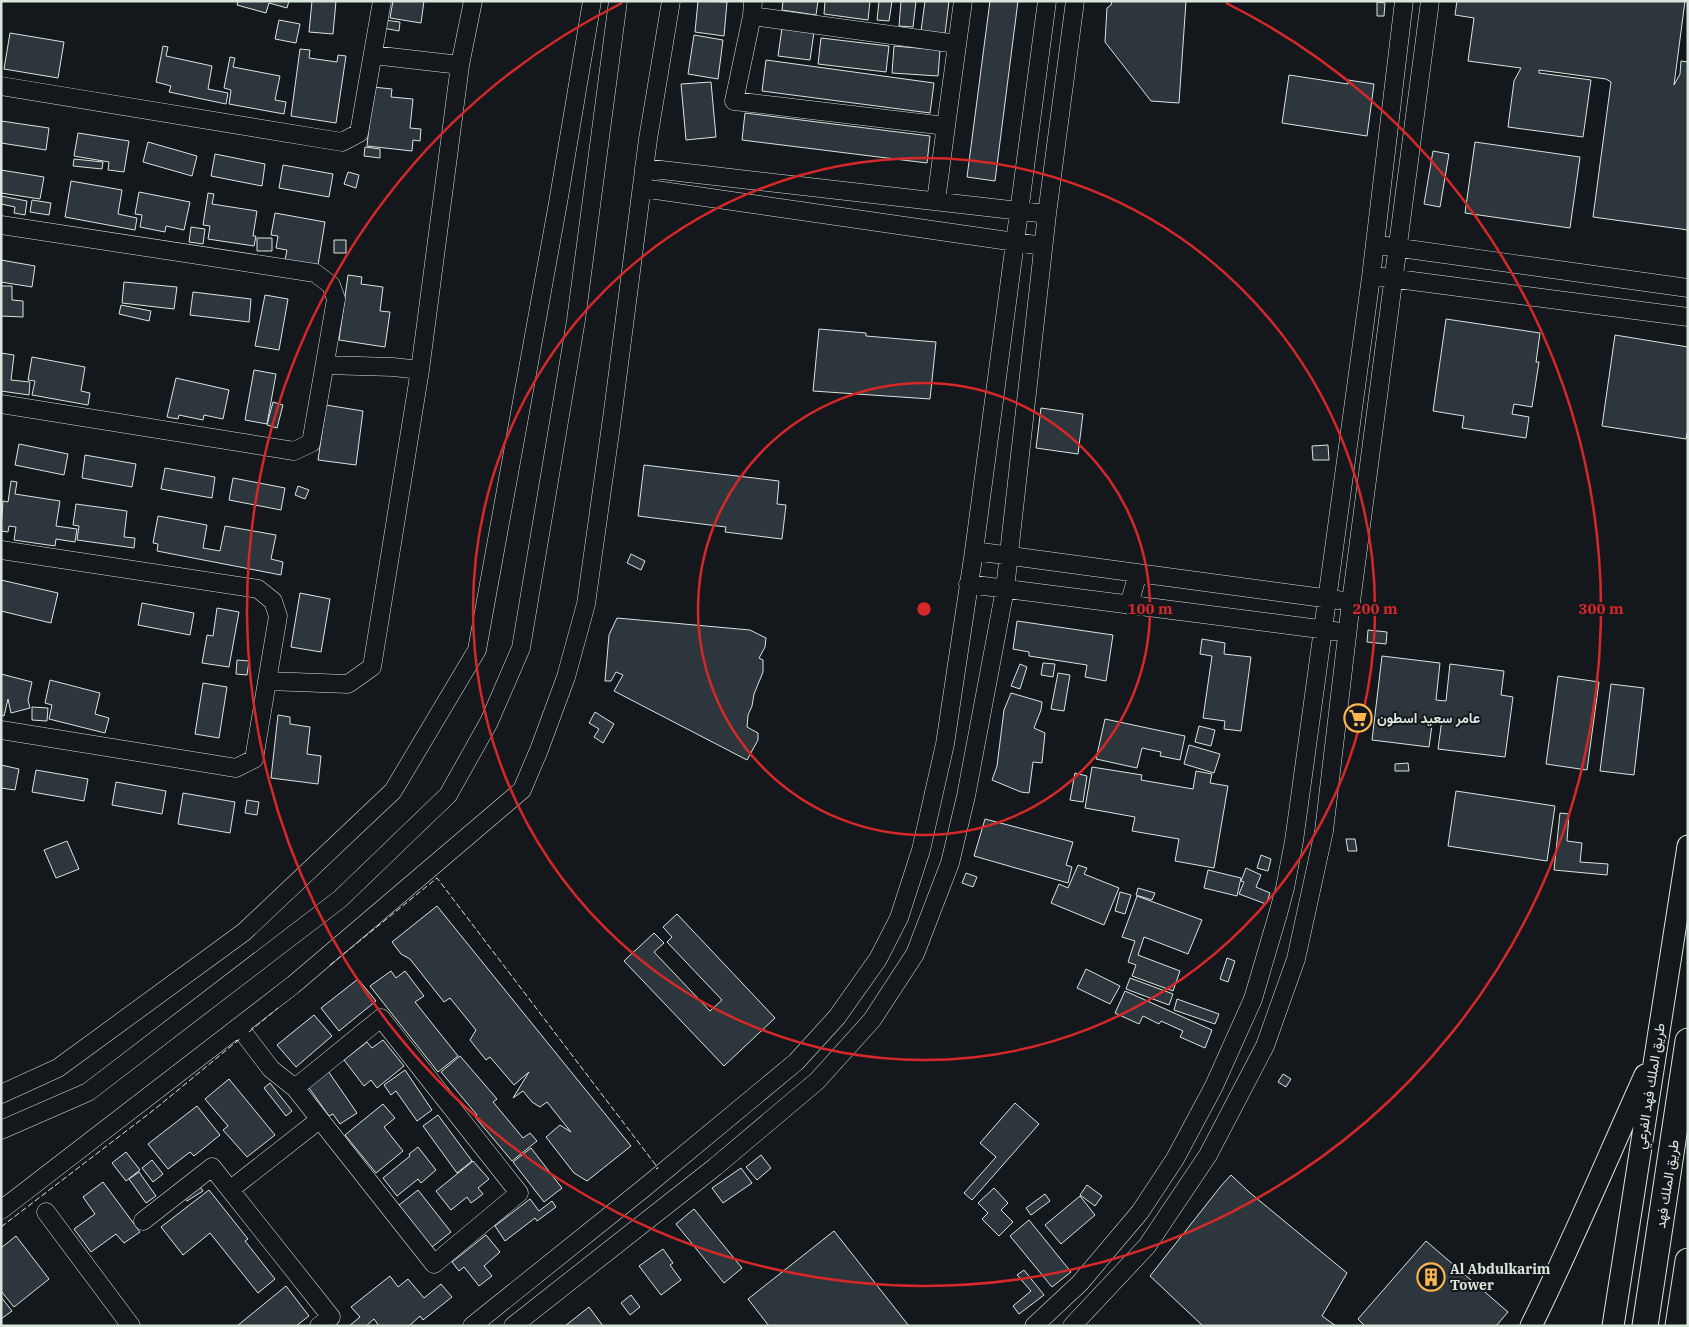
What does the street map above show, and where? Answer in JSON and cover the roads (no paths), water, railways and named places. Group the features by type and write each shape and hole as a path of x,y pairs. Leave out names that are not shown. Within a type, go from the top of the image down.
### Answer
{"highway":[{"name":"طريق الملك فهد","path":"1645,1326 1688,1041"},
{"path":"1678,1326 1688,1261"}],"main road":[{"name":"طريق الملك فهد الفرعي","path":"1613,1326 1688,846"},
{"path":"1531,1326 1562,1263 1603,1167 1656,1052"}],"street":[{"path":"1,86 342,142 359,133 382,1"},
{"path":"267,681 348,684 372,667 420,370 460,65 473,1"},
{"path":"1,1094 58,1068 252,925 393,791 477,650 558,203 592,1"},
{"path":"1,1130 88,1092 340,900 448,795 489,722 521,648 576,320 618,1"},
{"path":"1,1210 293,986 522,790 566,677 586,604 644,168 671,1"},
{"path":"936,201 963,1"},
{"path":"472,1326 644,1188 796,1062 837,1017 878,958 899,918 921,850 945,744 974,551 1047,1"},
{"path":"513,1326 715,1167 817,1081 872,1020 915,954 950,864 966,796 1005,589 1043,246 1075,1"},
{"path":"1034,1326 1080,1283 1140,1212 1179,1152 1214,1086 1253,999 1287,879 1294,841 1371,277 1404,1"},
{"path":"1072,1326 1148,1246 1208,1155 1265,1046 1296,959 1324,831 1347,632 1396,248 1430,1"},
{"path":"946,126 734,101 753,9 957,44"},
{"path":"373,55 460,65"},
{"path":"644,168 1047,214"},
{"path":"642,188 1043,246"},
{"path":"1,225 315,273 331,285 336,299 311,443 294,452 1,404"},
{"path":"1371,277 1393,278 1685,317 1686,287 1374,244"},
{"path":"325,365 394,367 420,370"},
{"path":"1,550 258,589 274,601 278,616 254,759 236,768 1,730"},
{"path":"974,551 1351,602"},
{"path":"1129,605 1138,573"},
{"path":"968,584 1347,632"},
{"path":"239,1027 271,1069 295,1088 434,1264 519,1194 381,1018 295,1088"},
{"path":"230,1189 319,1120"},
{"path":"143,1222 212,1167 331,1317 319,1326"},
{"path":"46,1212 131,1326"}],"place":[{"name":"عامر سعيد اسطون","path":"1358,718"},
{"name":"Al Abdulkarim Tower","path":"1431,1277"}]}
